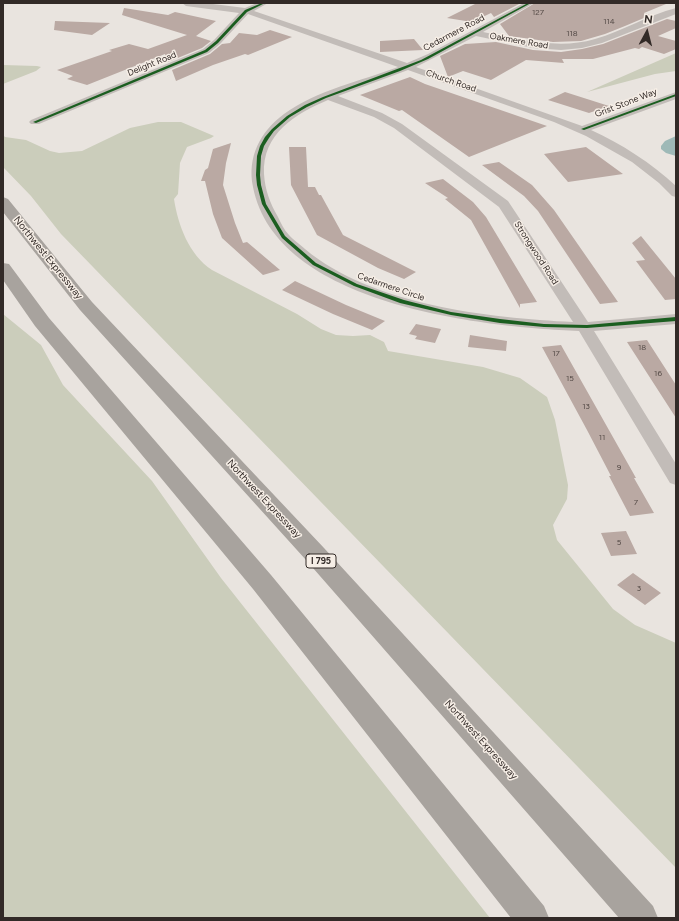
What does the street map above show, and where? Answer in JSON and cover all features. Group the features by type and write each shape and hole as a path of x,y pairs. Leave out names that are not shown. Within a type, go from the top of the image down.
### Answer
{"highway":[{"name":"Northwest Expressway","path":"3,202 86,306 320,560 641,918"},
{"path":"3,268 42,322 262,582 532,918"}],"street":[{"name":"Church Road","path":"186,3 246,11 510,102 583,129 620,150 657,175 676,193"},
{"name":"Delight Road","path":"35,122 206,51 217,42 246,11 264,3"},
{"name":"Cedarmere Road","path":"407,67 475,33 530,3"},
{"name":"Oakmere Road","path":"475,33 533,45 551,47 577,46 599,41 676,11"},
{"name":"Cedarmere Circle","path":"407,67 328,96 298,110 280,123 264,142 258,162 258,174 264,204 274,224 283,237 329,272 353,284 432,310 503,322 584,327 676,319"},
{"name":"Grist Stone Way","path":"583,129 676,95"},
{"name":"Strongwood Road","path":"328,96 378,115 398,126 504,204 584,327 676,479"},
{"path":"657,175 670,173"}],"green space":[{"path":"676,53 676,71 655,74 587,92"},
{"path":"3,65 41,67 36,71 3,84"},
{"path":"158,122 181,122 214,136 187,147 180,163 178,194 174,199 178,219 186,239 197,256 212,270 297,314 321,329 336,335 370,335 384,342 388,351 483,367 520,378 547,397 555,420 568,485 567,499 553,525 557,540 613,609 635,625 676,643 676,868 61,234 31,196 3,167 3,135 5,137 26,140 50,151 59,153 82,151 130,128"},
{"path":"3,314 41,345 63,385 152,481 221,578 490,918 3,918"}],"water":[{"path":"676,136 676,156 666,153 661,149 661,146 665,141"}],"building":[{"path":"477,3 521,3 494,17 491,13 472,22 447,18"},
{"path":"535,3 666,4 644,13 651,15 605,34 581,41 553,42 509,36 500,24"},
{"path":"124,8 168,15 175,12 216,21 196,36 211,41 202,48 168,62 165,54 87,85 67,79 73,76 57,70 129,44 148,49 187,35 122,15"},
{"path":"667,19 676,21 676,28 658,36 676,41 676,49 664,54 642,47 639,49 635,48 593,59 562,59 564,63 526,60 491,80 463,71 448,77 440,56 465,44 496,42 533,50 561,52 582,49 603,44"},
{"path":"55,21 110,23 92,35 54,30"},
{"path":"270,30 292,37 248,55 245,54 213,65 176,81 172,70 210,54 222,44 230,43 239,33 257,35"},
{"path":"414,39 423,50 380,52 380,41"},
{"path":"410,77 425,84 547,126 469,157 402,110 399,111 360,95"},
{"path":"565,92 609,106 589,113 548,100"},
{"path":"231,143 223,185 235,223 243,243 247,242 280,270 263,275 222,238 213,214 205,181 201,181 205,170 208,168 213,149"},
{"path":"289,147 306,147 308,187 315,187 319,195 321,195 343,235 416,272 404,279 378,268 317,235 291,185"},
{"path":"586,147 623,174 568,182 544,154"},
{"path":"499,162 532,185 554,210 618,302 600,304 538,211 524,196 482,165"},
{"path":"443,179 473,202 486,217 537,302 520,304 520,308 471,220 445,199 448,198 425,183"},
{"path":"641,236 676,279 676,299 665,300 636,261 645,260 632,243"},
{"path":"295,281 346,305 385,321 372,330 333,314 282,290"},
{"path":"416,324 441,329 435,343 415,339 417,336 409,334"},
{"path":"470,335 507,341 506,351 468,347"},
{"path":"647,340 676,385 676,418 627,342"},
{"path":"561,345 636,478 634,478 654,513 630,516 609,476 611,476 542,347"},
{"path":"626,531 637,554 611,556 601,533"},
{"path":"633,573 661,593 645,605 617,585"}],"cycle path":[{"path":"35,122 206,51 217,42 246,11 264,3"},
{"path":"530,3 422,61 325,98 288,116 267,138 262,146 259,156 259,185 264,204 283,237 315,264 355,285 402,302 451,313 500,321 544,325 587,327 676,319"},
{"path":"583,129 676,95"}]}
